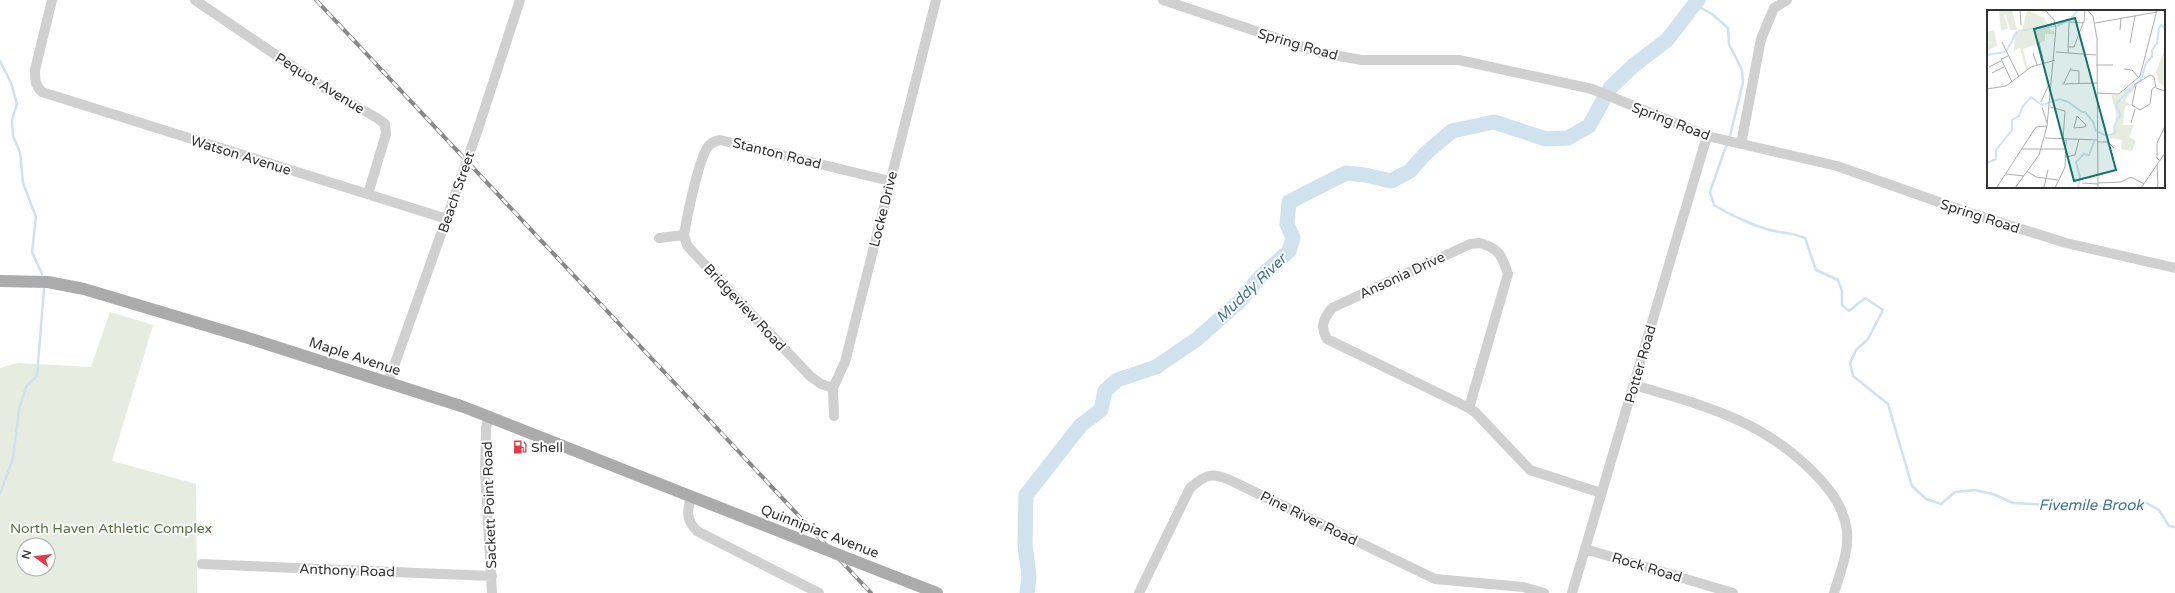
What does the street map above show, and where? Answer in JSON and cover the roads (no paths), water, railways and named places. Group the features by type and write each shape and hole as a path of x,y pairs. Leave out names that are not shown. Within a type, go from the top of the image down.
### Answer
{"main road":[{"name":"Maple Avenue","path":"0,281 48,282 84,289 388,383 489,416 691,496"},
{"name":"Quinnipiac Avenue","path":"691,496 937,593"}],"street":[{"name":"Watson Avenue","path":"52,0 36,70 35,81 37,87 50,95 447,219"},
{"name":"Pequot Avenue","path":"195,0 326,89 385,124 386,134 368,194"},
{"name":"Beach Street","path":"388,383 447,219 520,0"},
{"name":"Locke Drive","path":"834,416 833,388 845,362 936,0"},
{"name":"Spring Road","path":"1163,0 1321,53 1369,60 1459,60 1600,92 1707,136 1852,171 1946,205 2066,243 2111,255 2175,268"},
{"path":"1741,144 1761,39 1774,8 1787,0"},
{"name":"Potter Road","path":"1572,593 1707,136"},
{"name":"Stanton Road","path":"684,235 702,160 712,142 720,140 890,181"},
{"path":"659,238 684,235"},
{"name":"Bridgeview Road","path":"684,235 687,245 692,251 810,376 821,384 833,388"},
{"name":"Ansonia Drive","path":"1469,408 1508,274 1502,255 1490,246 1480,243 1470,244 1340,303 1332,308 1325,316 1322,326 1327,339 1469,408 1530,470 1601,493"},
{"path":"1634,385 1734,417 1758,429 1804,463 1833,493 1842,511 1847,531 1846,550 1834,593"},
{"name":"Sackett Point Road","path":"489,416 486,428 485,471 492,593"},
{"name":"Pine River Road","path":"1139,593 1190,488 1201,478 1213,474 1234,482 1434,579 1523,587 1544,593"},
{"path":"691,496 688,518 698,531 819,593"},
{"name":"Rock Road","path":"1585,548 1714,590 1733,593"},
{"name":"Anthony Road","path":"202,564 492,576"}],"waterway":[{"name":"Muddy River","path":"1027,593 1029,577 1025,545 1026,495 1081,425 1101,410 1105,391 1117,380 1156,367 1197,339 1240,301 1259,278 1289,251 1293,238 1287,224 1289,202 1346,173 1365,175 1391,181 1410,171 1426,153 1452,131 1494,122 1546,139 1568,138 1589,126 1610,88 1634,65 1667,40 1698,0"},
{"name":"Fivemile Brook","path":"1696,5 1712,14 1728,28 1729,44 1742,70 1743,82 1730,136"},
{"path":"0,61 11,83 17,104 12,120 13,136 20,152 23,183 36,217 32,252 42,274"},
{"name":"Fivemile Brook","path":"1726,146 1710,192 1714,205 1735,217 1759,227 1805,238 1816,270 1838,280 1842,291 1842,305 1849,311 1865,298 1883,310 1868,339 1856,350 1850,363 1853,376 1888,404 1912,486 1926,499 1941,504 1955,492 1974,490 1993,494 2013,503 2092,507 2145,502 2159,510 2169,526 2175,527"},
{"path":"0,494 13,458 19,410 26,387 37,376 44,289"}],"railway":[{"path":"316,0 871,593"}],"place":[{"name":"Shell","path":"520,447"}],"park label":[{"name":"North Haven Athletic Complex","path":"111,528"}]}
